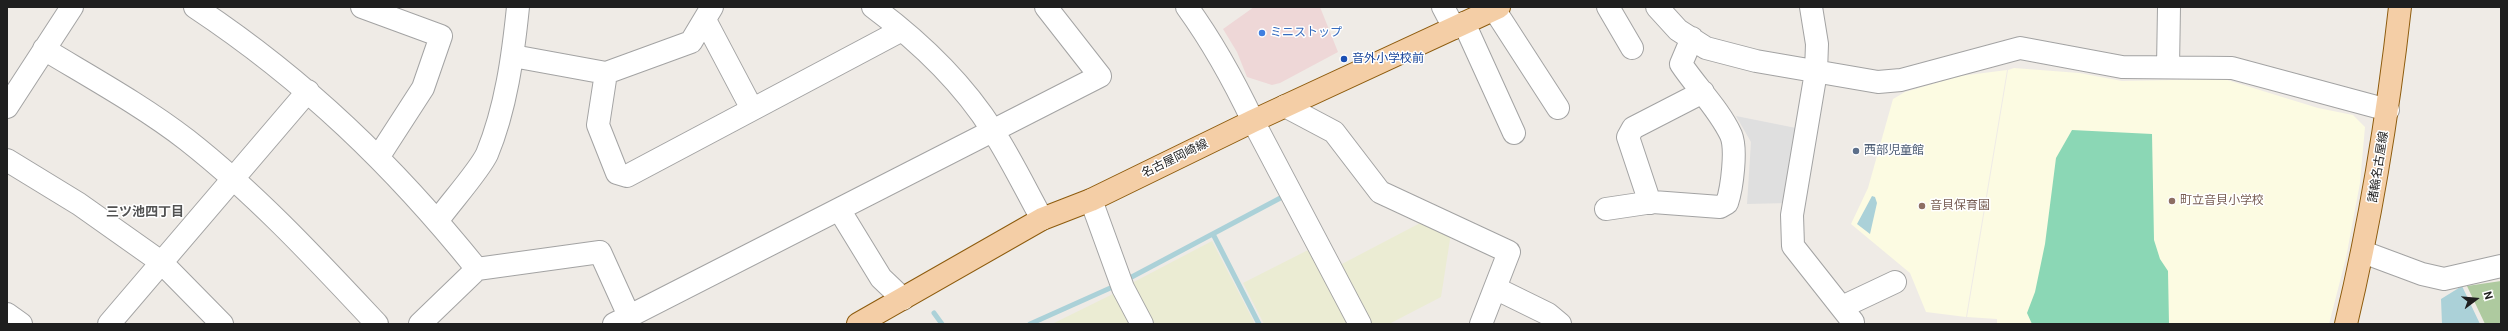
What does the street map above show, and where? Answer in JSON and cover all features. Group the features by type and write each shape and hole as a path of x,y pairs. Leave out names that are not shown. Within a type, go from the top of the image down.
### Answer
{"main road":[{"name":"諸輪名古屋線","path":"2346,324 2363,252 2388,110 2400,7"},
{"name":"名古屋岡崎線","path":"858,324 1042,219 1091,200 1252,121 1496,8"}],"street":[{"path":"7,107 72,7"},
{"path":"438,220 486,155 500,114 513,56 518,7"},
{"path":"873,7 902,30 945,70 993,131 1042,219"},
{"path":"420,324 477,269 600,252 621,320 840,211 1100,76 1046,7"},
{"path":"1187,7 1211,42 1237,87 1252,121 1360,324"},
{"path":"1443,7 1459,25 1514,133"},
{"path":"1608,7 1632,48"},
{"path":"1657,7 1678,30 1706,48 1756,61 1878,82 1901,80 2020,48 2122,67 2232,68 2388,110"},
{"path":"1811,7 1817,44 1816,72 1792,215 1793,246 1847,315 1895,282"},
{"path":"2168,68 2169,7"},
{"path":"1496,8 1558,108"},
{"path":"374,9 441,36 422,88 379,156"},
{"path":"206,10 308,91 379,156 438,220 477,269"},
{"path":"513,56 606,73 691,42 708,14"},
{"path":"708,14 752,109"},
{"path":"606,73 598,125 617,173 627,176 752,109 872,48 902,30"},
{"path":"1606,209 1650,203 1720,207 1727,203 1734,146 1731,136 1702,92 1681,64 1692,38"},
{"path":"44,49 120,95 186,140 233,178 298,239 377,324"},
{"path":"109,324 160,262 308,91"},
{"path":"1650,203 1628,137 1629,132 1633,128 1702,92"},
{"path":"1285,106 1334,132 1380,192 1509,252 1481,324"},
{"path":"7,160 79,204 160,262 222,324"},
{"path":"1091,200 1123,288 1142,324"},
{"path":"840,211 881,278 903,299"},
{"path":"2363,252 2422,274 2444,279 2501,266"},
{"path":"1495,288 1519,297 1548,314 1560,324"},
{"path":"7,314 21,324"}],"shaded area":[{"path":"1254,7 1320,7 1338,52 1280,83 1272,85 1247,77 1237,52 1223,29"},
{"name":"町立音貝小学校","path":"2014,68 2079,73 2122,81 2224,79 2318,108 2353,115 2365,127 2360,183 2346,258 2329,324 1997,324 1997,319 1967,317 2008,70"},
{"name":"音貝保育園","path":"2007,70 1966,317 1926,312 1910,273 1851,224 1868,188 1893,99 1905,92 1960,76"},
{"path":"1736,116 1801,129 1788,203 1747,204 1751,142"},
{"path":"1424,221 1451,233 1441,297 1389,324 1370,324 1340,265"},
{"path":"1212,241 1255,324 1151,324 1130,284"},
{"path":"1314,247 1355,324 1264,324 1243,283"},
{"path":"1119,291 1137,324 1052,324"}],"green space":[{"path":"2072,130 2152,134 2154,240 2160,259 2168,271 2169,324 2032,324 2027,313 2035,292 2045,244 2056,158"},
{"path":"2501,281 2501,324 2485,324 2467,286"}],"water":[{"path":"1872,196 1875,197 1877,203 1870,234 1857,224"},
{"path":"2462,286 2480,324 2442,324 2441,299"}],"waterway":[{"path":"1126,280 1286,195"},
{"path":"1213,234 1259,324"},
{"path":"1030,324 1117,285"},
{"path":"934,313 942,324"}],"place":[{"name":"ミニストップ","path":"1262,33"},
{"name":"音外小学校前","path":"1344,59"},
{"name":"西部児童館","path":"1856,151"},
{"name":"町立音貝小学校","path":"2172,201"},
{"name":"音貝保育園","path":"1922,206"}],"district":[{"name":"三ツ池四丁目","path":"145,213"}]}
